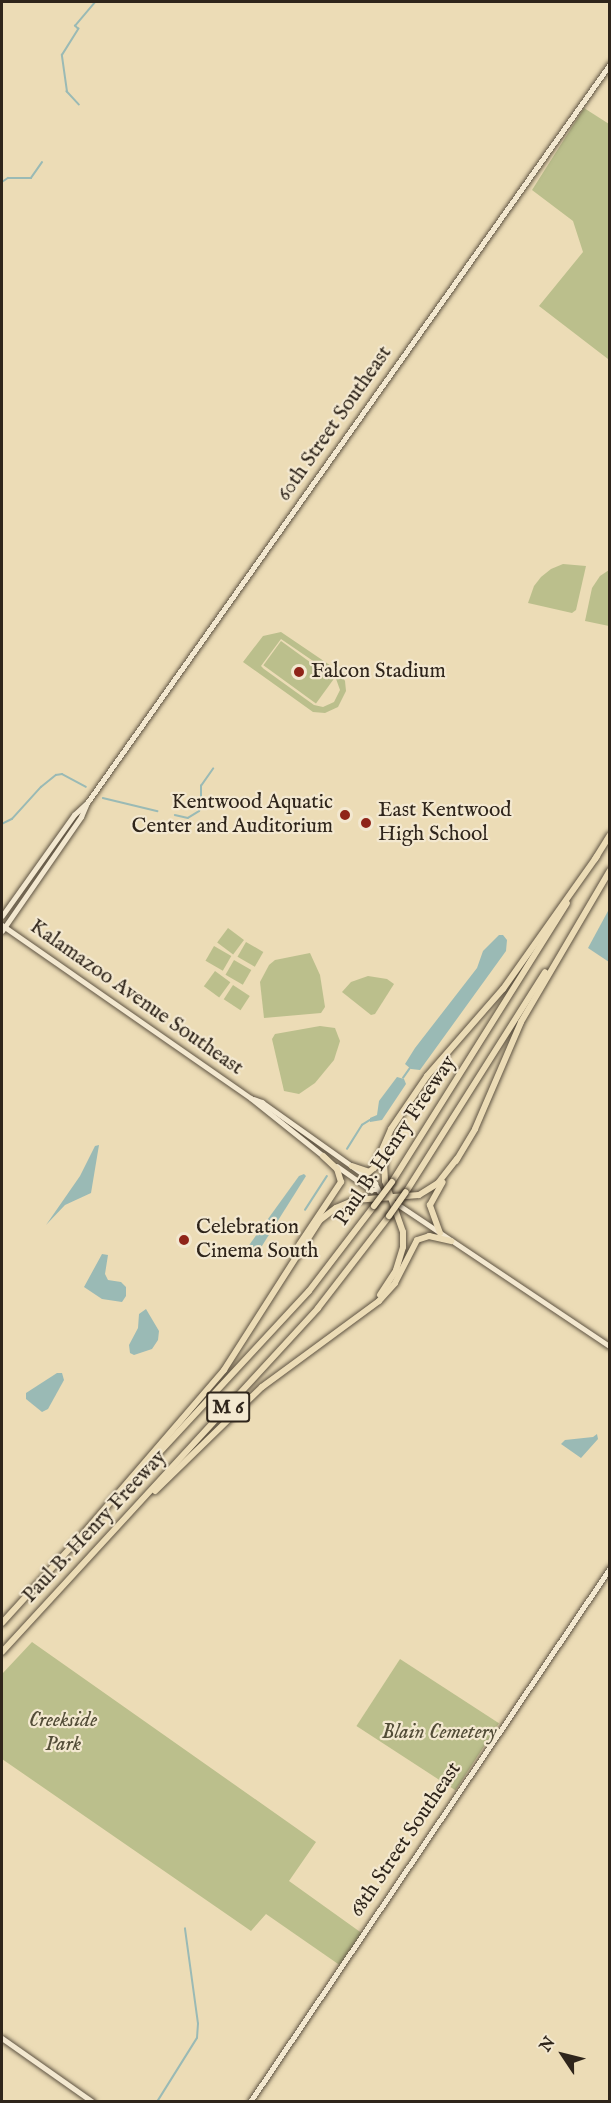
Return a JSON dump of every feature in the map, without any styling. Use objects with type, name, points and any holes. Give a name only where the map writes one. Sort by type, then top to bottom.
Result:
[{"type":"highway","name":"Paul B. Henry Freeway","points":[[2,1623],[309,1291],[392,1182],[609,835]]},
{"type":"highway","points":[[352,1166],[366,1172],[373,1170],[391,1130],[427,1076],[511,980],[597,856]]},
{"type":"highway","name":"Paul B. Henry Freeway","points":[[2,1652],[318,1308],[406,1192],[609,869]]},
{"type":"highway","points":[[440,1233],[431,1213],[431,1202],[475,1129],[513,1037],[609,869]]},
{"type":"highway","points":[[346,1325],[381,1295],[399,1263],[403,1232],[385,1181],[384,1160],[391,1135],[404,1109]]},
{"type":"highway","points":[[282,1281],[306,1233],[340,1185],[339,1173],[323,1156]]},
{"type":"highway","points":[[71,1548],[212,1386],[252,1330],[313,1229],[328,1213],[355,1200],[414,1197],[428,1191],[458,1159]]},
{"type":"highway","points":[[59,1591],[240,1406],[272,1379],[371,1308],[391,1289],[417,1240],[429,1236],[451,1241]]},
{"type":"main road","name":"60th Street Southeast","points":[[2,927],[81,817],[87,803],[609,64]]},
{"type":"main road","name":"60th Street Southeast","points":[[2,916],[74,815],[87,803]]},
{"type":"main road","points":[[38,878],[42,866],[39,862]]},
{"type":"main road","name":"Kalamazoo Avenue Southeast","points":[[2,927],[251,1098],[323,1156],[371,1190],[378,1190]]},
{"type":"main road","name":"Kalamazoo Avenue Southeast","points":[[251,1098],[262,1102],[352,1166],[375,1184],[378,1190],[451,1241],[609,1346]]},
{"type":"main road","name":"68th Street Southeast","points":[[250,2102],[609,1568]]},
{"type":"main road","points":[[2,2038],[93,2102]]},
{"type":"green space","points":[[584,108],[609,124],[608,359],[539,306],[583,252],[573,221],[532,190]]},
{"type":"green space","points":[[563,564],[586,566],[576,610],[572,613],[528,603],[534,586],[541,577],[551,569]]},
{"type":"green space","points":[[609,570],[609,626],[585,621],[592,588],[600,576]]},
{"type":"green space","points":[[281,632],[340,672],[345,681],[346,691],[338,707],[325,713],[313,712],[243,662],[263,636]],"holes":[[[281,639],[335,676],[340,690],[334,702],[323,707],[314,705],[261,666]]]},
{"type":"green space","name":"Falcon Stadium","points":[[281,641],[334,679],[316,703],[263,665]]},
{"type":"green space","points":[[228,928],[244,940],[233,954],[217,942]]},
{"type":"green space","points":[[246,942],[263,952],[255,967],[238,957]]},
{"type":"green space","points":[[214,946],[231,956],[223,971],[206,961]]},
{"type":"green space","points":[[310,953],[320,975],[325,1007],[321,1013],[264,1018],[260,982],[269,965],[275,960]]},
{"type":"green space","points":[[234,960],[251,970],[243,985],[226,975]]},
{"type":"green space","points":[[215,971],[230,982],[219,998],[204,986]]},
{"type":"green space","points":[[368,976],[387,979],[394,984],[375,1014],[371,1015],[342,992],[351,982]]},
{"type":"green space","points":[[233,985],[250,996],[241,1010],[224,999]]},
{"type":"green space","points":[[320,1026],[335,1028],[340,1041],[334,1060],[315,1083],[299,1094],[284,1091],[272,1039],[275,1034]]},
{"type":"green space","name":"Creekside Park","points":[[32,1642],[316,1842],[289,1881],[363,1934],[341,1966],[266,1914],[251,1931],[2,1759],[2,1674]]},
{"type":"green space","name":"Blain Cemetery","points":[[400,1659],[499,1723],[455,1790],[356,1726]]},
{"type":"water","points":[[608,911],[610,912],[609,962],[588,948]]},
{"type":"water","points":[[499,935],[503,935],[507,940],[506,951],[420,1070],[411,1069],[405,1064],[415,1048],[477,968],[483,951]]},
{"type":"water","points":[[397,1077],[404,1079],[406,1084],[382,1120],[370,1122],[370,1118],[377,1115],[379,1101]]},
{"type":"water","points":[[99,1145],[91,1193],[65,1205],[46,1225],[80,1176],[95,1146]]},
{"type":"water","points":[[304,1174],[306,1176],[255,1257],[251,1255],[247,1248],[299,1176]]},
{"type":"water","points":[[102,1254],[108,1255],[105,1274],[108,1280],[121,1282],[126,1287],[126,1296],[122,1302],[102,1299],[84,1287]]},
{"type":"water","points":[[146,1309],[159,1331],[158,1340],[152,1349],[134,1355],[130,1353],[129,1345],[138,1328],[139,1314]]},
{"type":"water","points":[[57,1373],[62,1373],[64,1380],[48,1409],[42,1412],[26,1399],[26,1393]]},
{"type":"water","points":[[597,1434],[598,1439],[581,1458],[561,1444],[565,1440],[593,1437]]},
{"type":"waterway","points":[[79,105],[67,92],[62,55],[78,29],[75,26],[95,2]]},
{"type":"waterway","points":[[2,182],[8,178],[31,178],[42,162]]},
{"type":"waterway","points":[[175,815],[188,818],[199,811],[201,786],[213,769]]},
{"type":"waterway","points":[[2,824],[12,819],[41,787],[56,775],[62,774],[86,787]]},
{"type":"waterway","points":[[103,798],[157,811]]},
{"type":"waterway","points":[[403,1078],[410,1068]]},
{"type":"waterway","points":[[347,1149],[362,1125],[370,1120]]},
{"type":"waterway","points":[[305,1210],[327,1176]]},
{"type":"waterway","points":[[157,2102],[197,2038],[198,2024],[185,1929]]},
{"type":"place","name":"Falcon Stadium","points":[[299,672]]},
{"type":"place","name":"Kentwood Aquatic Center and Auditorium","points":[[345,815]]},
{"type":"place","name":"East Kentwood High School","points":[[366,823]]},
{"type":"place","name":"Celebration Cinema South","points":[[184,1240]]}]
